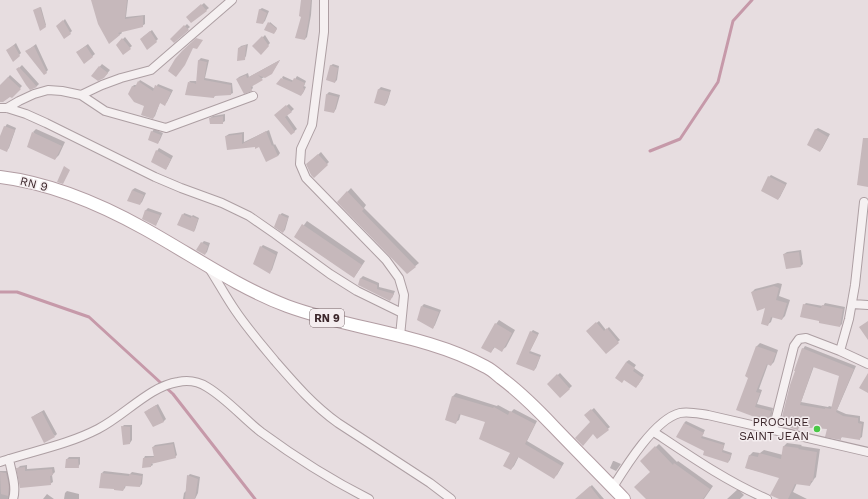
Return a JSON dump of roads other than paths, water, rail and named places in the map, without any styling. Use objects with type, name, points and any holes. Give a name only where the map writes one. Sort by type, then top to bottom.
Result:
[{"type":"main road","name":"RN 9","points":[[0,177],[18,179],[46,186],[111,211],[146,229],[208,266],[256,292],[288,306],[434,346],[466,357],[488,368],[511,385],[536,408],[624,499]]},
{"type":"street","points":[[81,95],[121,78],[151,70],[232,0]]},
{"type":"street","points":[[324,0],[324,32],[312,125],[301,148],[300,164],[306,178],[386,260],[399,278],[404,295],[400,336]]},
{"type":"street","points":[[4,108],[34,94],[48,90],[62,91],[81,95],[105,111],[166,128],[253,96]]},
{"type":"street","points":[[4,108],[26,114],[156,177],[222,203],[249,216],[344,283],[402,313]]},
{"type":"street","points":[[840,350],[852,304],[864,202]]},
{"type":"street","points":[[208,266],[231,304],[248,328],[297,387],[311,401],[338,423],[430,483],[451,499]]},
{"type":"street","points":[[852,304],[868,305]]},
{"type":"street","points":[[773,430],[794,346],[798,339],[806,338],[840,350],[868,364]]},
{"type":"street","points":[[0,462],[68,442],[89,434],[115,419],[159,388],[178,382],[193,382],[206,387],[220,396],[260,431],[302,461],[369,499]]},
{"type":"street","points":[[613,487],[634,456],[662,423],[681,412],[708,415],[868,452]]},
{"type":"street","points":[[654,432],[719,475],[746,490],[767,499]]},
{"type":"street","points":[[9,459],[14,482],[13,499]]},
{"type":"waterway","points":[[650,151],[680,139],[718,82],[733,21],[752,0]]},
{"type":"waterway","points":[[0,292],[17,292],[89,317],[173,394],[255,499]]},
{"type":"place","name":"PROCURE SAINT JEAN","points":[[817,429]]}]
